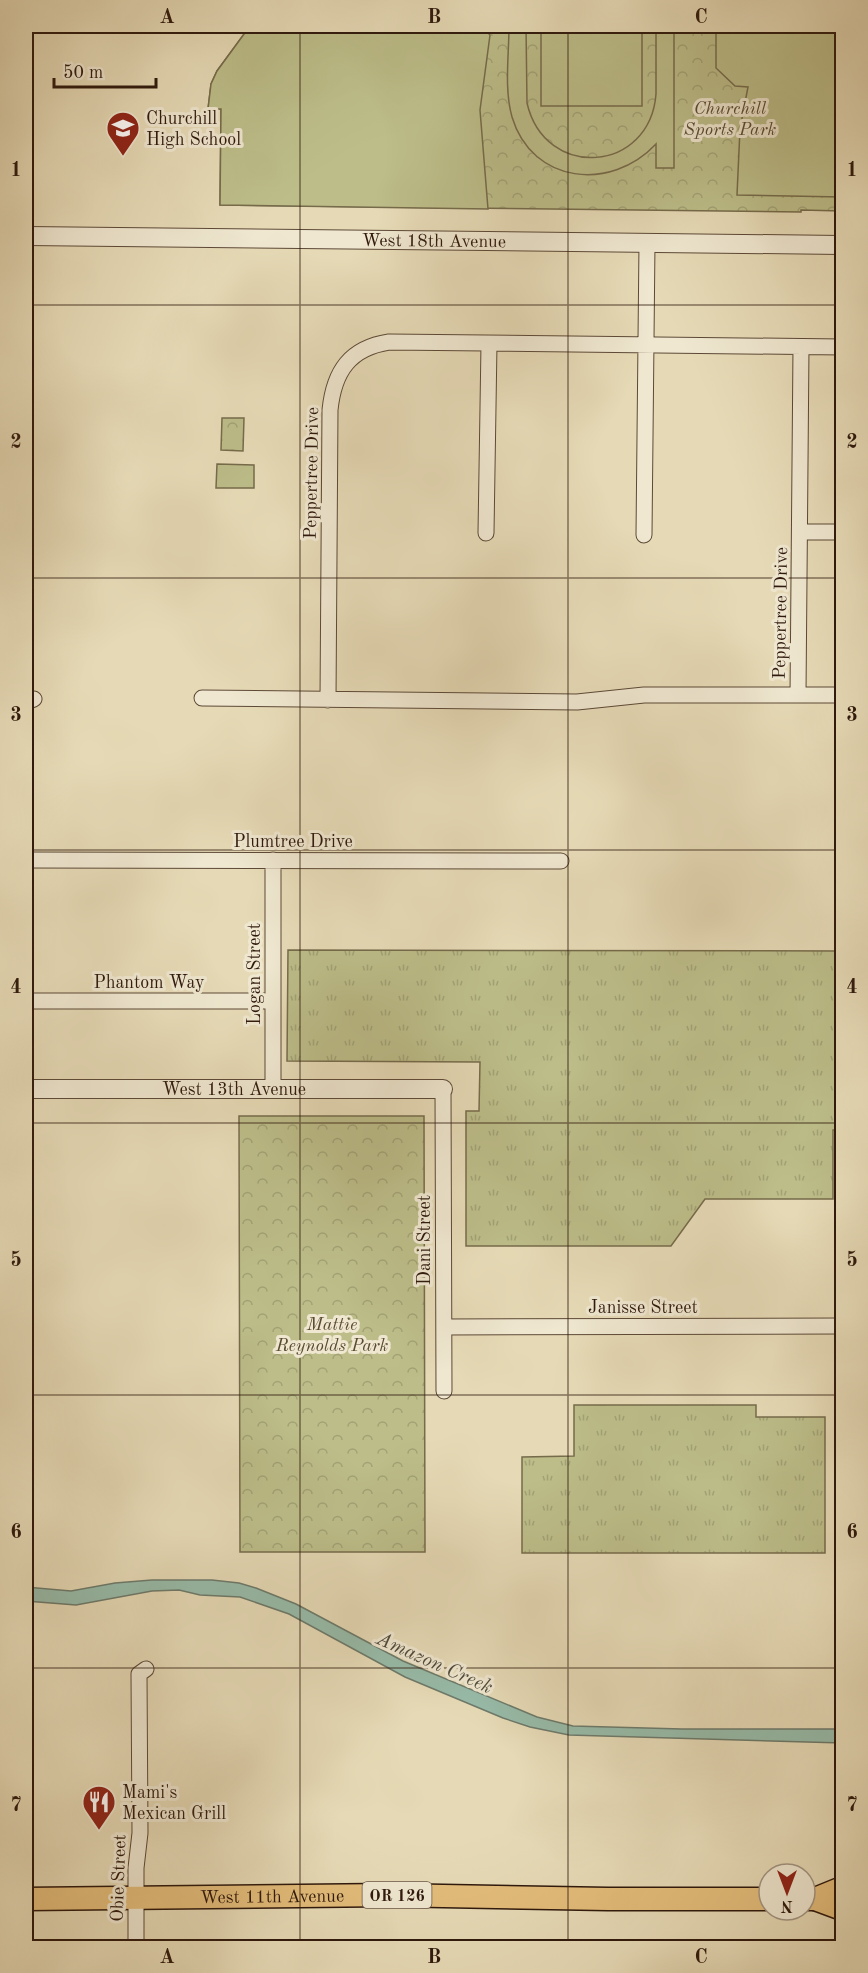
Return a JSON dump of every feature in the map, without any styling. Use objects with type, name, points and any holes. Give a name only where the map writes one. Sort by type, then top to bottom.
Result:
[{"type":"main road","points":[[817,1897],[843,1888]]},
{"type":"main road","name":"West 11th Avenue","points":[[26,1899],[390,1895],[757,1899]]},
{"type":"main road","points":[[817,1901],[843,1909]]},
{"type":"street","name":"West 18th Avenue","points":[[26,236],[843,245]]},
{"type":"street","points":[[644,536],[647,243]]},
{"type":"street","name":"Peppertree Drive","points":[[328,700],[330,410],[333,388],[338,377],[355,355],[375,345],[389,342],[843,347]]},
{"type":"street","points":[[486,533],[489,344]]},
{"type":"street","name":"Peppertree Drive","points":[[798,694],[801,346]]},
{"type":"street","name":"Peppertree Drive","points":[[800,532],[843,532]]},
{"type":"street","name":"Peppertree Drive","points":[[202,698],[577,702],[637,695],[843,695]]},
{"type":"street","name":"Plumtree Drive","points":[[26,860],[561,861]]},
{"type":"street","name":"Logan Street","points":[[273,860],[273,1089]]},
{"type":"street","name":"Phantom Way","points":[[26,1002],[273,1001]]},
{"type":"street","name":"West 13th Avenue","points":[[26,1089],[443,1089]]},
{"type":"street","name":"Dani Street","points":[[443,1089],[444,1391]]},
{"type":"street","name":"Janisse Street","points":[[444,1327],[843,1326]]},
{"type":"street","name":"Obie Street","points":[[136,1947],[136,1868],[140,1833],[139,1674],[146,1668]]},
{"type":"green space","name":"Churchill Sports Park","points":[[352,26],[842,26],[842,211],[220,205],[221,109],[208,109],[211,84],[217,71],[247,30],[351,32]]},
{"type":"green space","points":[[352,26],[482,26],[490,35],[480,110],[488,209],[220,205],[221,109],[208,109],[211,84],[217,71],[247,30],[351,32]]},
{"type":"green space","points":[[509,26],[526,26],[527,103],[537,128],[554,146],[574,155],[596,157],[617,152],[636,140],[649,120],[656,94],[656,26],[674,26],[674,168],[656,168],[656,144],[638,159],[617,169],[596,174],[575,174],[554,168],[537,156],[522,139],[512,117],[508,84]]},
{"type":"green space","points":[[541,26],[642,26],[642,106],[541,106]]},
{"type":"green space","points":[[716,26],[842,26],[842,197],[737,195],[740,129],[748,87],[735,86],[716,68]]},
{"type":"green space","points":[[222,418],[244,418],[243,451],[221,450]]},
{"type":"green space","points":[[217,464],[254,465],[254,488],[216,488]]},
{"type":"green space","points":[[288,950],[842,951],[842,1130],[833,1130],[833,1199],[705,1199],[671,1246],[466,1246],[466,1111],[479,1111],[480,1062],[287,1061]]},
{"type":"green space","name":"Mattie Reynolds Park","points":[[239,1116],[424,1116],[425,1552],[240,1552]]},
{"type":"green space","points":[[574,1405],[756,1405],[756,1417],[825,1417],[825,1553],[522,1553],[522,1457],[574,1456]]},
{"type":"shaded area","points":[[152,1580],[212,1580],[239,1583],[256,1588],[296,1604],[403,1661],[537,1717],[573,1726],[842,1729],[842,1743],[569,1735],[530,1727],[405,1677],[289,1614],[240,1597],[200,1595],[179,1590],[152,1591],[76,1605],[26,1601],[26,1587],[71,1591],[115,1583]]},
{"type":"place","name":"Churchill High School","points":[[123,157]]},
{"type":"place","name":"Mami's Mexican Grill","points":[[99,1831]]},
{"type":"water label","name":"Amazon Creek","points":[[435,1662]]}]
